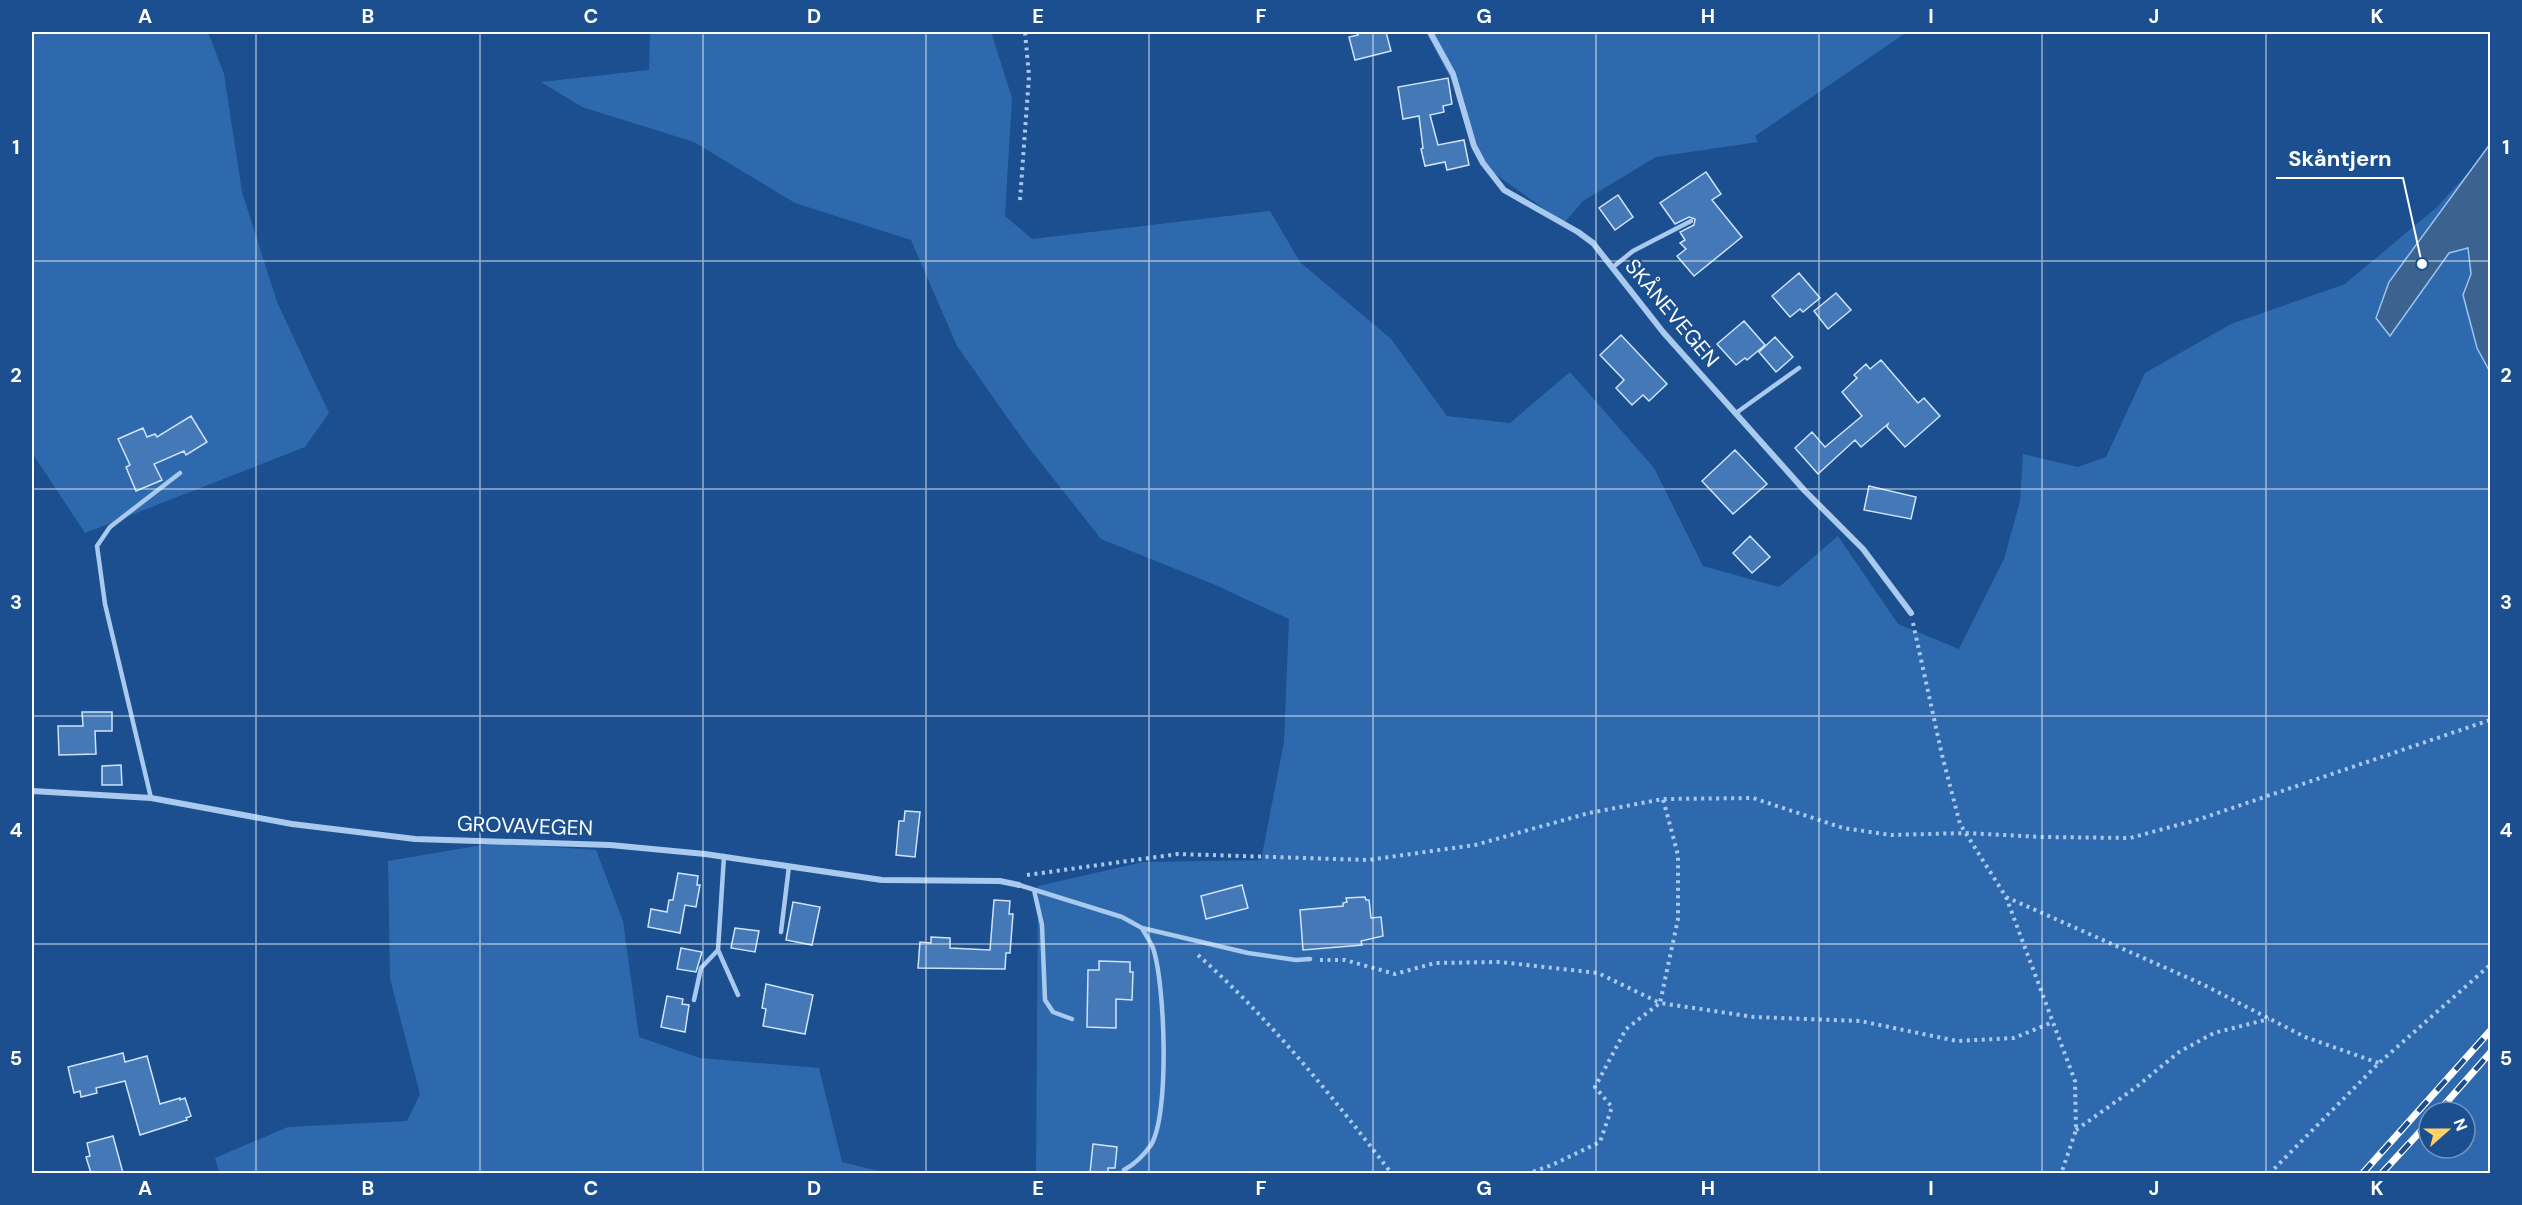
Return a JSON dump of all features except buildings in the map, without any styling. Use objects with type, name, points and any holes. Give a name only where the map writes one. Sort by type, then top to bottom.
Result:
[{"type":"street","name":"SKÅNEVEGEN","points":[[1430,32],[1453,74],[1474,146],[1483,163],[1504,190],[1593,243],[1663,332],[1805,491],[1863,549],[1911,614]]},
{"type":"street","name":"GROVAVEGEN","points":[[32,791],[151,798],[292,824],[415,839],[610,845],[724,856],[882,880],[1000,881],[1019,885]]},
{"type":"lane","points":[[1613,267],[1633,251],[1691,221]]},
{"type":"lane","points":[[1736,413],[1799,368]]},
{"type":"lane","points":[[151,798],[105,604],[97,546],[110,526],[180,474]]},
{"type":"lane","points":[[724,856],[718,950],[738,995]]},
{"type":"lane","points":[[781,932],[789,866]]},
{"type":"lane","points":[[1019,885],[1122,917],[1142,928],[1248,953],[1296,960],[1310,959]]},
{"type":"lane","points":[[1034,890],[1042,925],[1045,1000],[1053,1012],[1072,1019]]},
{"type":"lane","points":[[1124,1170],[1136,1163],[1151,1144],[1162,1112],[1163,1054],[1159,976],[1153,948],[1142,928]]},
{"type":"lane","points":[[694,1000],[701,968],[718,950]]},
{"type":"path","points":[[1020,200],[1029,76],[1025,32]]},
{"type":"path","points":[[1911,614],[1942,755],[1960,824],[2006,897],[2075,1081],[2076,1130],[2061,1173]]},
{"type":"path","points":[[1000,881],[1042,872],[1178,854],[1368,860],[1474,845],[1589,813],[1663,799],[1753,798],[1843,828],[1891,836],[1966,833],[2130,838],[2200,819],[2490,720]]},
{"type":"path","points":[[1526,1173],[1552,1165],[1600,1142],[1612,1107],[1595,1088],[1626,1029],[1660,1003],[1678,920],[1678,855],[1663,799]]},
{"type":"path","points":[[2006,897],[2192,980],[2305,1037],[2379,1063]]},
{"type":"path","points":[[1177,936],[1265,1018],[1339,1104],[1392,1173]]},
{"type":"path","points":[[1310,959],[1345,960],[1395,974],[1435,963],[1500,962],[1598,974],[1660,1003],[1754,1017],[1860,1022],[1957,1041],[2014,1038],[2053,1022]]},
{"type":"path","points":[[2269,1173],[2379,1063],[2490,965]]},
{"type":"path","points":[[2076,1130],[2135,1088],[2179,1052],[2214,1033],[2269,1019]]},
{"type":"shaded area","points":[[32,32],[208,32],[224,74],[242,192],[277,302],[329,413],[305,447],[85,533],[32,453]]},
{"type":"shaded area","points":[[650,32],[991,32],[1012,98],[1005,216],[1032,239],[1270,211],[1300,262],[1391,339],[1447,416],[1510,423],[1570,372],[1654,468],[1703,566],[1779,587],[1838,536],[1898,624],[1959,649],[2004,559],[2020,501],[2023,454],[2078,467],[2106,457],[2145,373],[2231,324],[2345,284],[2437,207],[2474,166],[2389,282],[2390,335],[2449,253],[2468,248],[2471,274],[2463,295],[2477,348],[2490,372],[2490,1173],[1036,1173],[1038,886],[1143,862],[1261,860],[1284,742],[1289,619],[1213,584],[1101,539],[1026,444],[957,346],[911,240],[795,203],[694,142],[582,107],[541,82],[649,70]]},
{"type":"shaded area","points":[[1426,32],[1907,32],[1755,136],[1758,142],[1656,157],[1583,201],[1564,223],[1484,166],[1461,98]]},
{"type":"shaded area","points":[[2490,144],[2490,372],[2477,348],[2463,295],[2471,274],[2468,248],[2449,253],[2390,336],[2376,318],[2389,282]]},
{"type":"shaded area","points":[[494,843],[596,850],[623,921],[639,1037],[700,1058],[819,1068],[842,1162],[887,1173],[220,1174],[215,1158],[288,1127],[407,1121],[420,1094],[390,979],[388,861]]},
{"type":"railway","points":[[2362,1174],[2490,1031]]},
{"type":"railway","points":[[2449,1100],[2490,1053]]},
{"type":"railway","points":[[2381,1174],[2417,1135]]},
{"type":"place","name":"Skåntjern","points":[[2422,264]]}]
